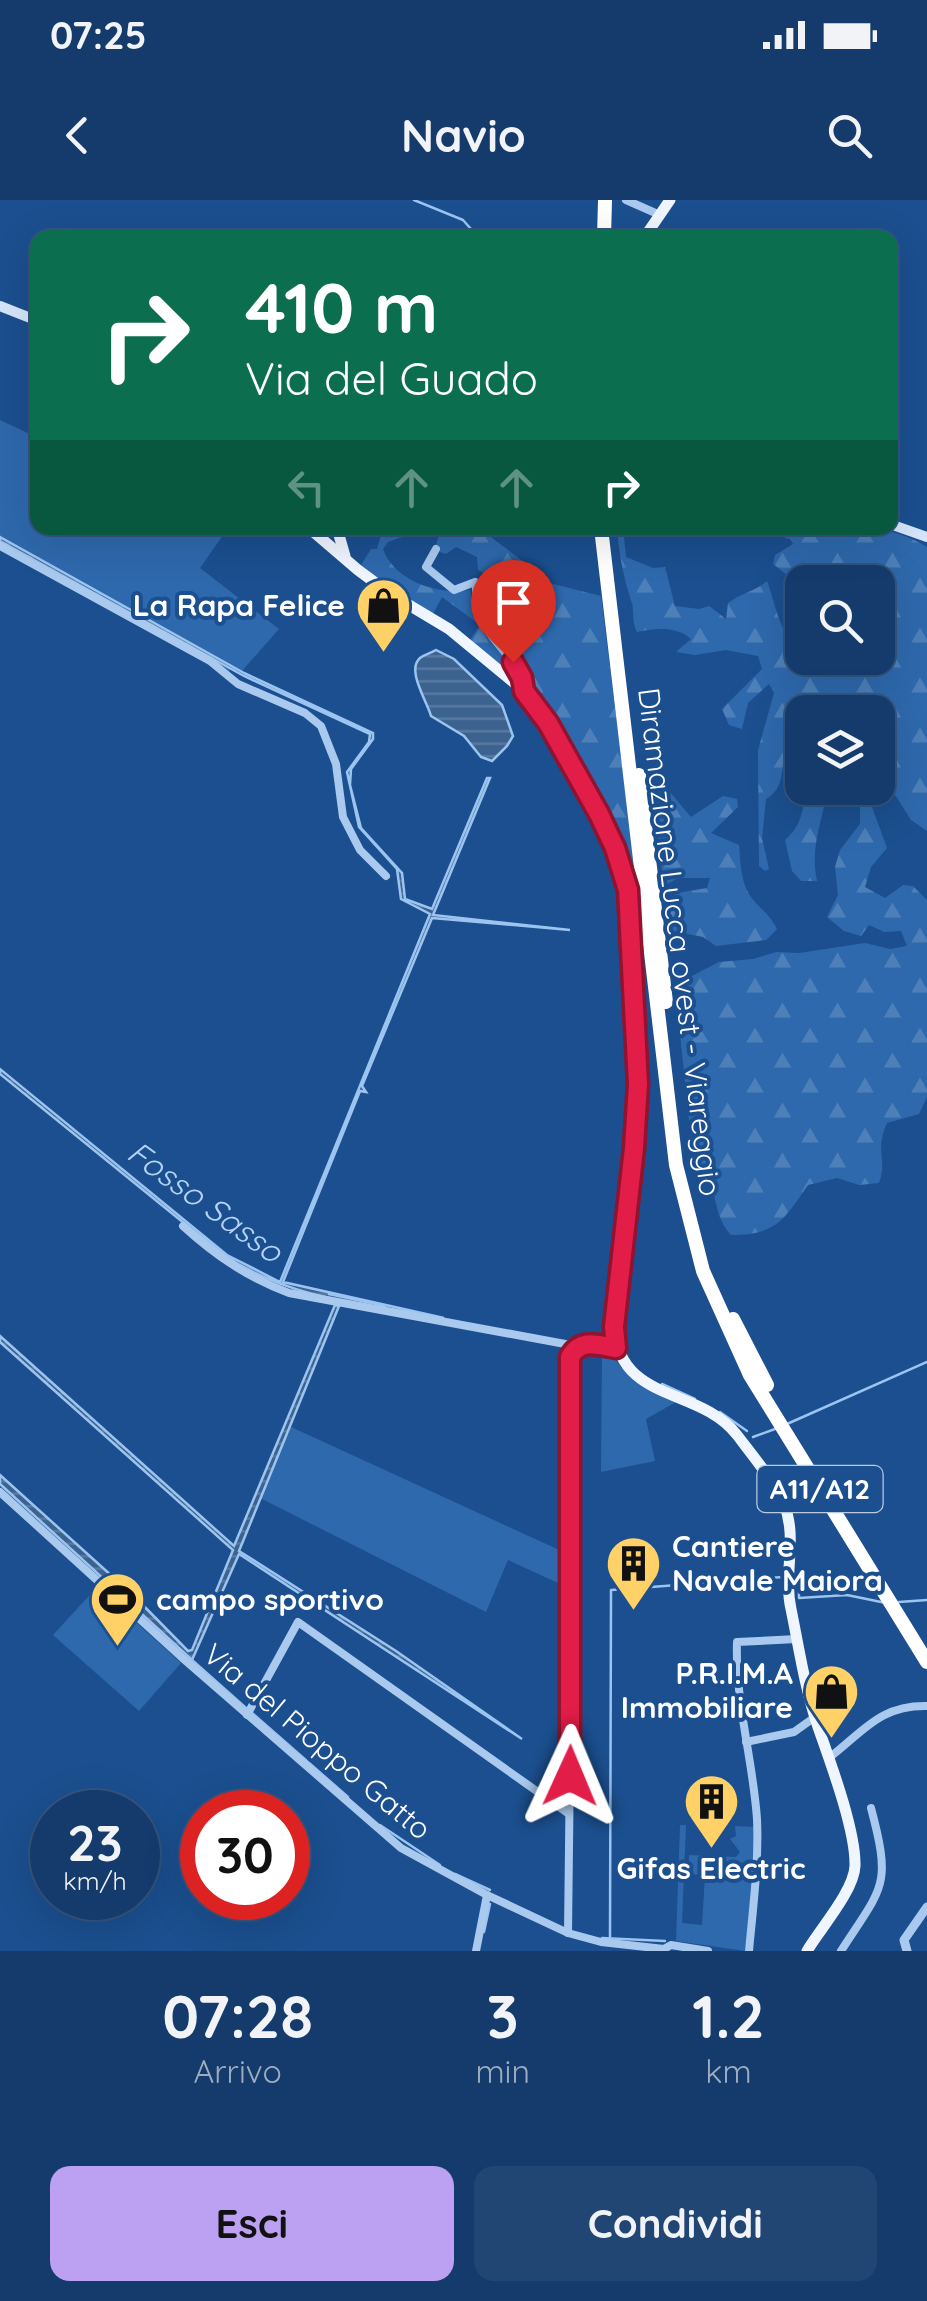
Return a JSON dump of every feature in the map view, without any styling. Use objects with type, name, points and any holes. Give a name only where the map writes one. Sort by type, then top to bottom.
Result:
[{"type":"highway","points":[[596,200],[596,230]]},
{"type":"highway","points":[[604,230],[605,200]]},
{"type":"highway","name":"Diramazione Lucca ovest - Viareggio","points":[[602,535],[633,760],[680,1163],[706,1254],[750,1375],[927,1662]]},
{"type":"highway","name":"Diramazione Lucca ovest - Viareggio","points":[[611,535],[620,658]]},
{"type":"highway","name":"Diramazione Lucca ovest - Viareggio","points":[[723,1309],[927,1645]]},
{"type":"main road","points":[[650,230],[670,200]]},
{"type":"main road","points":[[643,230],[657,220]]},
{"type":"main road","points":[[0,306],[30,318]]},
{"type":"main road","points":[[898,527],[927,538]]},
{"type":"main road","points":[[317,535],[390,594],[449,629],[524,691],[548,723],[615,848],[628,890],[638,1084],[614,1327],[616,1348],[630,1373],[724,1420],[783,1502],[791,1528],[789,1602],[855,1864],[848,1889],[807,1951]]},
{"type":"main road","points":[[336,535],[346,560]]},
{"type":"street","points":[[626,200],[657,220]]},
{"type":"street","points":[[0,546],[210,661],[238,684],[305,712],[322,726],[336,764],[343,817],[360,850],[386,876]]},
{"type":"street","points":[[436,549],[426,567],[454,590],[475,582],[476,610],[513,662],[524,691]]},
{"type":"street","points":[[183,1226],[218,1257],[254,1279],[289,1293],[576,1346],[585,1343],[616,1348]]},
{"type":"street","points":[[568,1933],[570,1357],[576,1346]]},
{"type":"street","name":"Via del Pioppo Gatto","points":[[0,1492],[401,1848],[568,1933],[598,1941],[708,1951]]},
{"type":"street","points":[[249,1711],[298,1622],[569,1814]]},
{"type":"street","points":[[749,1951],[757,1869],[757,1818],[736,1671],[737,1642],[798,1639]]},
{"type":"street","points":[[830,1757],[876,1716],[927,1706]]},
{"type":"street","points":[[746,1742],[794,1732],[815,1717]]},
{"type":"street","points":[[841,1951],[879,1891],[884,1876],[882,1847],[871,1808]]},
{"type":"street","points":[[476,1951],[487,1895]]},
{"type":"street","points":[[907,1951],[904,1940],[927,1907]]},
{"type":"green space","points":[[0,420],[30,434],[30,535],[223,535],[200,568],[279,629],[242,671],[230,666],[229,676],[0,548]]},
{"type":"green space","points":[[898,534],[927,547],[927,831],[911,820],[895,795],[895,695],[785,695],[782,772],[779,784],[766,799],[762,838],[769,869],[765,871],[759,866],[758,750],[774,693],[769,684],[748,703],[742,729],[729,725],[722,709],[762,669],[758,656],[726,650],[695,655],[676,652],[691,639],[673,630],[637,632],[618,535],[624,535],[626,557],[653,568],[665,567],[675,606],[709,606],[726,619],[728,603],[767,581],[785,630],[785,675],[895,675],[895,565],[785,565],[785,573],[773,564],[775,555],[793,544],[785,535]]},
{"type":"green space","points":[[381,535],[403,535],[383,549],[397,570],[432,588],[470,590],[472,599],[491,609],[494,602],[513,593],[511,585],[478,570],[477,557],[456,547],[446,554],[436,545],[439,535],[488,535],[553,584],[601,596],[635,866],[621,869],[548,723],[468,643],[480,625],[442,597],[431,618],[358,570],[371,549],[377,549]]},
{"type":"green space","points":[[663,784],[691,817],[723,796],[737,799],[738,807],[711,833],[739,845],[746,889],[777,929],[766,940],[716,946],[703,937],[673,931],[667,905],[677,893],[707,888],[710,878],[678,878],[664,886],[651,785]]},
{"type":"green space","points":[[804,805],[824,805],[816,845],[817,881],[801,881],[792,871],[785,840]]},
{"type":"green space","points":[[860,805],[871,805],[887,848],[871,867],[865,887],[885,898],[903,885],[913,886],[927,900],[927,1097],[919,1114],[887,1123],[879,1183],[859,1185],[837,1178],[808,1185],[777,1223],[759,1232],[731,1235],[719,1216],[708,1176],[693,1158],[680,1034],[688,978],[719,962],[776,952],[799,953],[865,943],[890,949],[907,946],[901,931],[884,932],[869,925],[861,936],[844,931],[827,917],[838,895],[835,867],[840,850],[860,824]]},
{"type":"green space","points":[[602,1349],[610,1349],[622,1368],[638,1381],[678,1401],[646,1419],[655,1461],[601,1472]]},
{"type":"green space","points":[[289,1426],[570,1555],[571,1589],[508,1560],[486,1612],[260,1498]]},
{"type":"green space","name":"campo sportivo","points":[[97,1587],[181,1663],[139,1711],[53,1635]]},
{"type":"green space","points":[[680,1825],[686,1825],[682,1923],[702,1925],[705,1875],[688,1874],[689,1855],[736,1857],[740,1852],[730,1839],[736,1836],[735,1826],[754,1827],[745,1951],[676,1941]]},
{"type":"shaded area","points":[[0,537],[244,673],[373,733],[373,739],[351,769],[350,785],[361,828],[402,873],[405,899],[432,909],[490,778],[433,915],[570,930],[432,918],[362,1086],[366,1092],[360,1091],[283,1282],[444,1318],[301,1291],[248,1269],[222,1254],[0,1074],[0,1069],[227,1255],[280,1282],[430,914],[401,899],[397,869],[359,827],[347,772],[369,742],[370,734],[244,676],[0,541]]},
{"type":"shaded area","points":[[436,650],[454,659],[502,705],[513,736],[492,761],[481,757],[464,736],[431,716],[415,670],[420,658]]},
{"type":"shaded area","points":[[335,1305],[339,1306],[239,1551],[396,1651],[522,1739],[239,1554],[192,1660],[0,1484],[0,1475],[134,1596],[188,1651],[192,1650],[233,1550],[0,1342],[0,1336],[234,1546]]},
{"type":"waterway","points":[[414,200],[463,220],[472,230]]},
{"type":"waterway","name":"Fosso Sasso","points":[[329,1294],[385,1306]]},
{"type":"waterway","name":"Fosso Sasso","points":[[588,1348],[615,1352]]},
{"type":"waterway","name":"Fosso Sasso","points":[[787,1424],[927,1362]]},
{"type":"waterway","name":"Fosso Sasso","points":[[662,1384],[695,1399]]},
{"type":"waterway","name":"Fosso Sasso","points":[[720,1412],[747,1431]]},
{"type":"waterway","name":"Fosso Sasso","points":[[753,1437],[775,1429]]},
{"type":"waterway","points":[[795,1576],[799,1576],[799,1598],[847,1595],[886,1603]]},
{"type":"waterway","points":[[610,1938],[611,1590],[783,1577]]},
{"type":"waterway","points":[[899,1602],[927,1600]]},
{"type":"waterway","points":[[192,1660],[246,1708]]},
{"type":"waterway","points":[[252,1713],[348,1797]]},
{"type":"waterway","points":[[380,1825],[440,1865]]},
{"type":"waterway","points":[[455,1874],[490,1890]]},
{"type":"waterway","points":[[484,1932],[490,1904]]},
{"type":"waterway","points":[[602,1938],[665,1941]]},
{"type":"place","name":"La Rapa Felice","points":[[384,655]]},
{"type":"place","name":"Cantiere Navale Maiora","points":[[633,1613]]},
{"type":"place","name":"campo sportivo","points":[[117,1649]]},
{"type":"place","name":"P.R.I.M.A Immobiliare","points":[[832,1740]]},
{"type":"place","name":"Gifas Electric","points":[[711,1850]]},
{"type":"route","points":[[513,662],[524,691],[548,723],[615,848],[628,890],[636,1019],[638,1084],[616,1298],[616,1348],[585,1343],[576,1346],[570,1357],[570,1776]]}]
